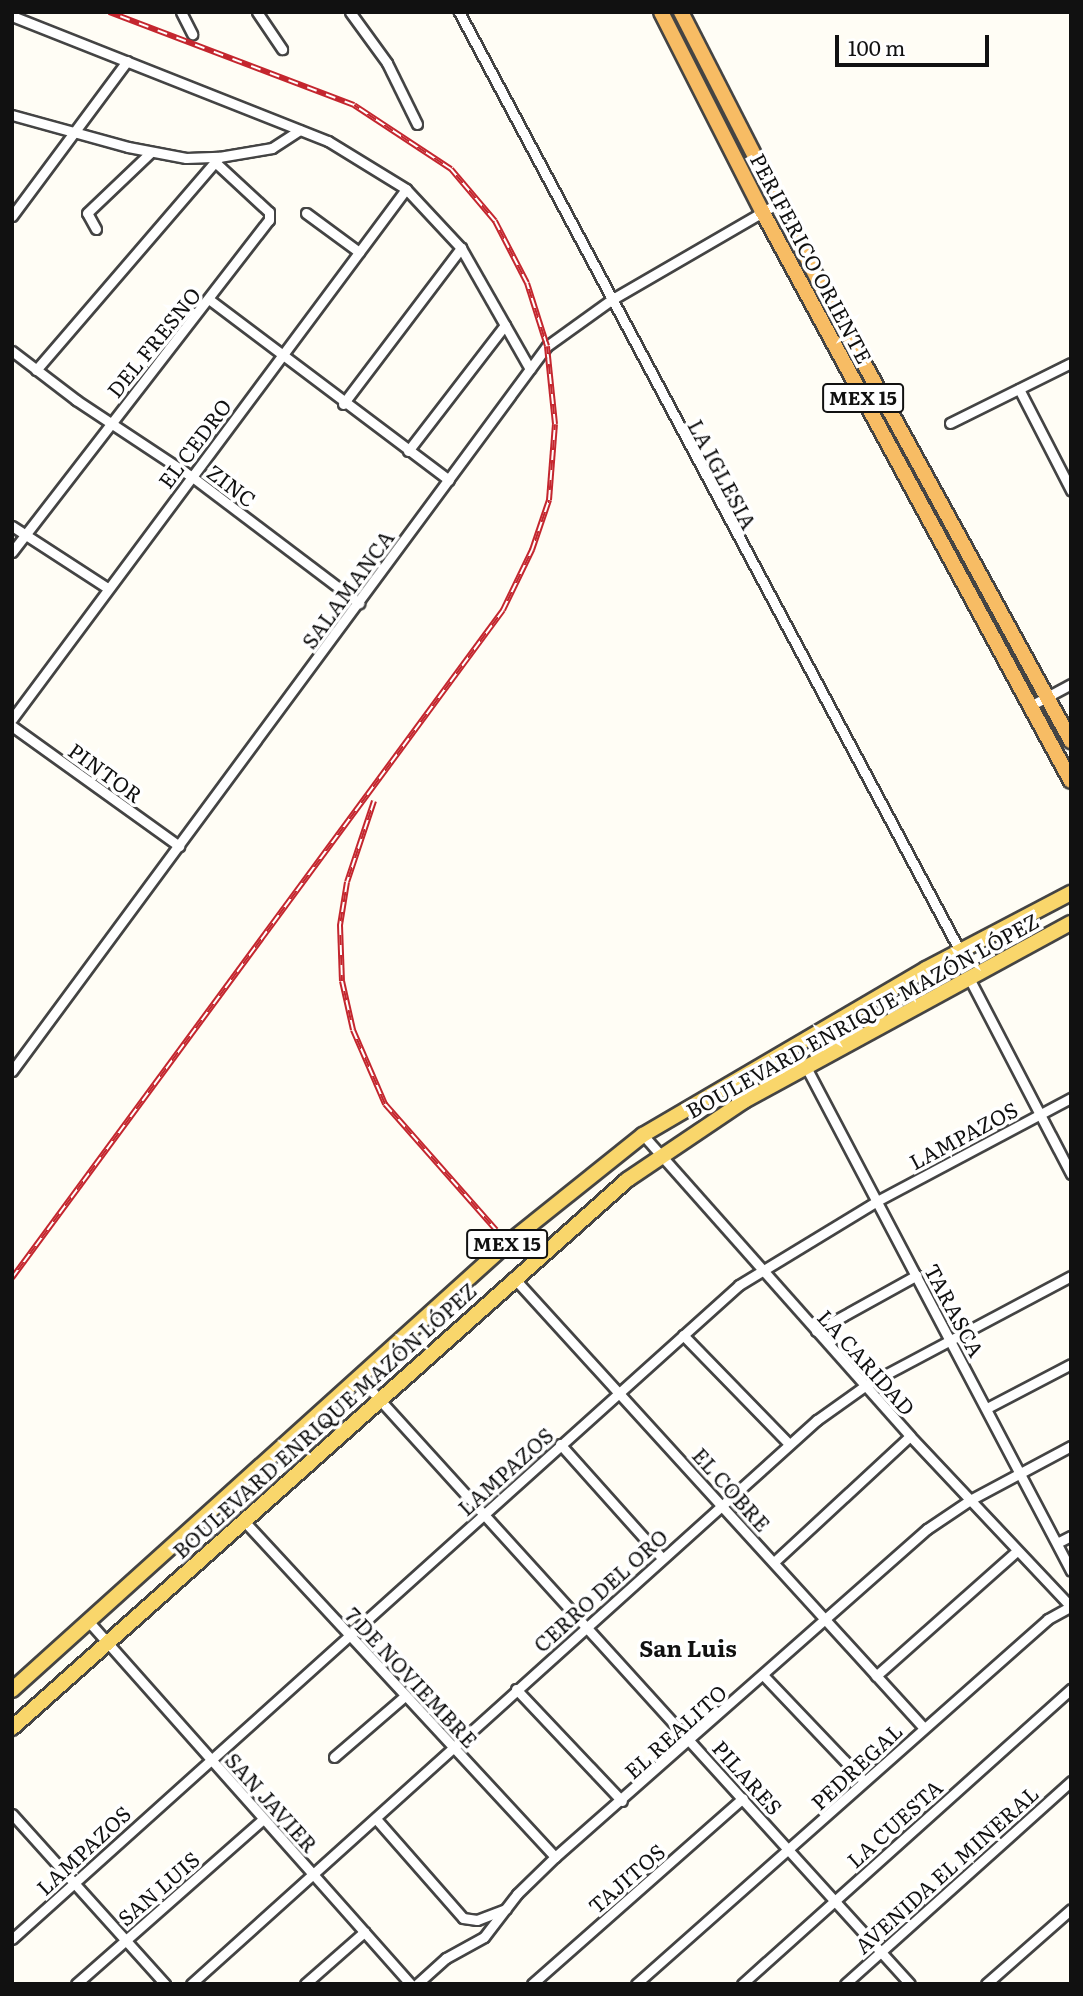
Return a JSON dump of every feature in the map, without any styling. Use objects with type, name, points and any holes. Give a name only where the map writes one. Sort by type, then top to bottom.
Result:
[{"type":"highway","name":"PERIFERICO ORIENTE","points":[[661,12],[762,211],[1071,781]]},
{"type":"highway","name":"PERIFERICO ORIENTE","points":[[681,12],[778,203],[1071,741]]},
{"type":"main road","name":"BOULEVARD ENRIQUE MAZÓN LÓPEZ","points":[[12,1690],[90,1623],[508,1243],[643,1135],[718,1087],[960,951],[1071,893]]},
{"type":"main road","name":"BOULEVARD ENRIQUE MAZÓN LÓPEZ","points":[[12,1728],[592,1208],[662,1155],[806,1067],[1071,923]]},
{"type":"street","points":[[181,12],[192,34]]},
{"type":"street","points":[[257,12],[282,49]]},
{"type":"street","points":[[350,12],[387,63],[416,124]]},
{"type":"street","name":"LA IGLESIA","points":[[459,12],[960,951]]},
{"type":"street","points":[[12,16],[338,146],[406,189],[461,248],[530,369]]},
{"type":"street","points":[[12,216],[77,132],[127,61]]},
{"type":"street","points":[[12,115],[152,152],[217,159],[272,148],[300,130]]},
{"type":"street","points":[[96,229],[87,213],[152,152]]},
{"type":"street","points":[[36,369],[217,159]]},
{"type":"street","name":"DEL FRESNO","points":[[12,552],[110,423],[210,300],[271,215],[217,159]]},
{"type":"street","name":"EL CEDRO","points":[[12,719],[106,587],[406,189]]},
{"type":"street","name":"SALAMANCA","points":[[12,1071],[530,369],[564,331],[611,300],[778,203]]},
{"type":"street","points":[[306,213],[359,252]]},
{"type":"street","points":[[343,404],[461,248]]},
{"type":"street","points":[[210,300],[343,404],[449,480]]},
{"type":"street","points":[[408,451],[505,325]]},
{"type":"street","name":"ZINC","points":[[12,351],[110,423],[191,476],[359,603]]},
{"type":"street","points":[[950,423],[1071,363]]},
{"type":"street","points":[[1019,389],[1071,490]]},
{"type":"street","points":[[12,526],[106,587]]},
{"type":"street","points":[[1030,706],[1071,684]]},
{"type":"street","name":"PINTOR","points":[[12,726],[179,846]]},
{"type":"street","points":[[969,978],[1071,1174]]},
{"type":"street","name":"TARASCA","points":[[806,1067],[1071,1570]]},
{"type":"street","name":"LAMPAZOS","points":[[12,1939],[209,1758],[486,1513],[620,1390],[761,1269],[877,1201],[1071,1098]]},
{"type":"street","name":"LA CARIDAD","points":[[643,1135],[910,1436],[1071,1606]]},
{"type":"street","points":[[816,1331],[917,1275]]},
{"type":"street","name":"CERRO DEL ORO","points":[[191,1984],[315,1876],[516,1689],[789,1444],[866,1385],[1071,1276]]},
{"type":"street","name":"EL COBRE","points":[[513,1277],[620,1390],[923,1727]]},
{"type":"street","points":[[683,1335],[789,1444]]},
{"type":"street","points":[[987,1408],[1071,1364]]},
{"type":"street","name":"PILARES","points":[[360,1378],[588,1624],[910,1984]]},
{"type":"street","points":[[774,1562],[910,1436]]},
{"type":"street","points":[[560,1444],[662,1558]]},
{"type":"street","name":"EL REALITO","points":[[417,1984],[446,1958],[484,1937],[506,1909],[555,1857],[622,1801],[824,1618],[927,1529],[970,1500],[1071,1446]]},
{"type":"street","name":"7 DE NOVIEMBRE","points":[[244,1521],[555,1857]]},
{"type":"street","points":[[1057,1543],[1071,1536]]},
{"type":"street","points":[[876,1676],[1017,1551]]},
{"type":"street","name":"PEDREGAL","points":[[636,1984],[791,1850],[923,1727],[1048,1619],[1071,1606]]},
{"type":"street","name":"SAN JAVIER","points":[[90,1623],[410,1984]]},
{"type":"street","points":[[763,1675],[864,1781]]},
{"type":"street","points":[[516,1689],[622,1801]]},
{"type":"street","name":"LA CUESTA","points":[[742,1984],[1071,1689]]},
{"type":"street","points":[[334,1757],[405,1696]]},
{"type":"street","name":"AVENIDA EL MINERAL","points":[[845,1984],[1071,1781]]},
{"type":"street","name":"TAJITOS","points":[[531,1984],[743,1798]]},
{"type":"street","points":[[12,1814],[165,1984]]},
{"type":"street","name":"SAN LUIS","points":[[76,1984],[263,1819]]},
{"type":"street","points":[[377,1820],[463,1918],[477,1920],[506,1909]]},
{"type":"street","points":[[986,1984],[1071,1909]]},
{"type":"street","points":[[305,1984],[364,1932]]},
{"type":"railway","points":[[12,1278],[503,610],[532,550],[549,500],[555,424],[547,346],[527,283],[495,221],[451,169],[354,105],[109,12]]},
{"type":"railway","points":[[374,801],[347,882],[340,925],[342,981],[353,1030],[385,1104],[496,1230]]},
{"type":"district","name":"San Luis","points":[[688,1647]]}]
